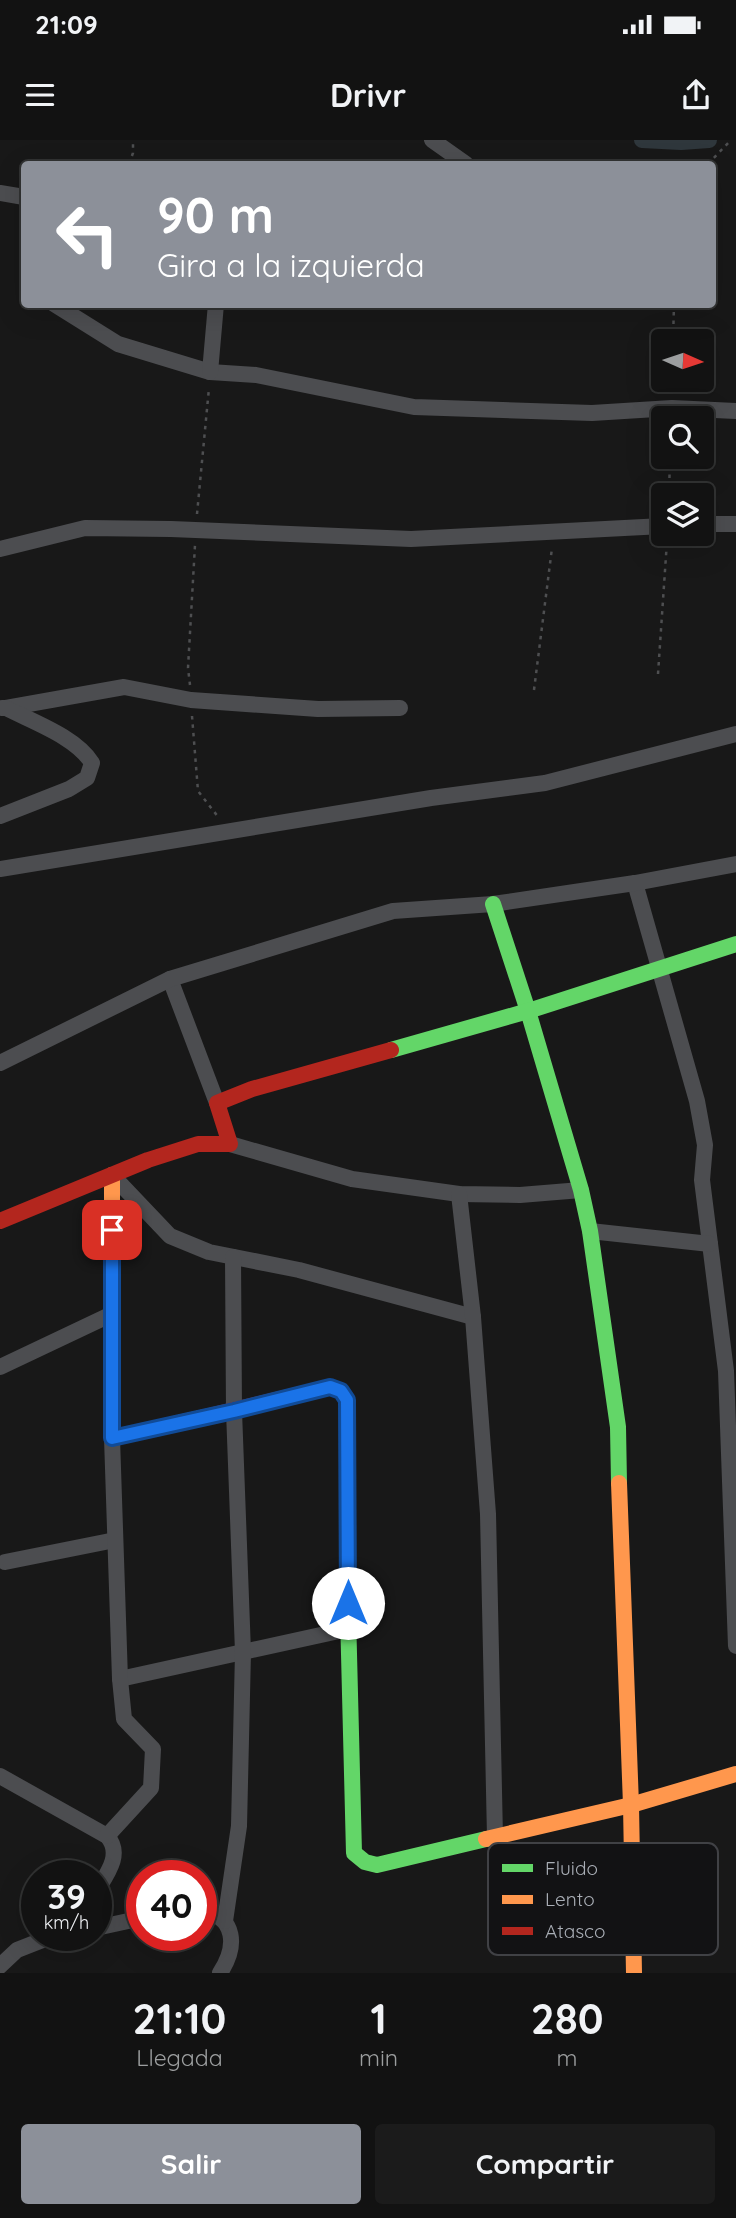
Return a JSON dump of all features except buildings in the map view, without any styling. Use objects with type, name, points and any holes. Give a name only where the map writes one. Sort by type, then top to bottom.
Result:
[{"type":"street","points":[[432,140],[462,161]]},
{"type":"street","points":[[0,193],[21,196]]},
{"type":"street","points":[[60,308],[118,344],[210,372],[256,375],[414,407],[592,413],[672,408],[736,411]]},
{"type":"street","points":[[210,372],[216,308]]},
{"type":"street","points":[[714,524],[736,524]]},
{"type":"street","points":[[0,549],[85,528],[411,539],[651,527]]},
{"type":"street","points":[[3,708],[124,687],[191,700],[318,709],[400,708]]},
{"type":"street","points":[[0,816],[69,789],[87,778],[92,764],[85,753],[68,740],[3,708]]},
{"type":"street","points":[[0,869],[431,797],[545,783],[736,734]]},
{"type":"street","points":[[0,1063],[170,979],[393,911],[494,904],[635,883],[736,864]]},
{"type":"street","points":[[635,883],[697,1101],[705,1146],[702,1180],[731,1371],[736,1646]]},
{"type":"street","points":[[494,904],[582,1190],[590,1231],[618,1427],[632,1843]]},
{"type":"street","points":[[217,1103],[252,1089],[528,1011],[736,944]]},
{"type":"street","points":[[170,979],[230,1144]]},
{"type":"street","points":[[0,1221],[148,1160],[198,1144],[216,1143],[230,1144],[352,1178],[459,1194],[520,1195],[582,1190]]},
{"type":"street","points":[[112,1175],[170,1236],[209,1252],[299,1270],[473,1317]]},
{"type":"street","points":[[107,1836],[151,1788],[153,1749],[124,1719],[120,1679],[112,1438],[112,1175]]},
{"type":"street","points":[[459,1194],[473,1317],[489,1555],[495,1837]]},
{"type":"street","points":[[590,1231],[710,1244]]},
{"type":"street","points":[[225,1921],[239,1826],[243,1652],[234,1411],[233,1257]]},
{"type":"street","points":[[0,1367],[112,1314]]},
{"type":"street","points":[[112,1438],[330,1387],[341,1391],[347,1400],[348,1629],[354,1853],[365,1862],[377,1865],[631,1805],[736,1774]]},
{"type":"street","points":[[5,1562],[115,1540]]},
{"type":"street","points":[[120,1679],[348,1629]]},
{"type":"street","points":[[0,1776],[107,1836],[114,1851],[112,1862]]},
{"type":"street","points":[[217,1914],[225,1921],[230,1933],[231,1948],[228,1961],[220,1973]]},
{"type":"street","points":[[0,1966],[21,1948]]},
{"type":"street","points":[[634,1955],[634,1973]]},
{"type":"path","points":[[130,161],[133,140]]},
{"type":"path","points":[[711,161],[731,140]]},
{"type":"path","points":[[673,329],[674,308]]},
{"type":"path","points":[[210,372],[196,531],[188,668],[198,791],[229,832]]},
{"type":"path","points":[[534,690],[554,533]]},
{"type":"path","points":[[658,674],[666,546]]},
{"type":"waterway","points":[[642,140],[709,140]]},
{"type":"traffic: fast","points":[[493,904],[528,1011],[581,1190],[590,1231],[618,1427],[619,1483]]},
{"type":"traffic: fast","points":[[391,1050],[528,1011],[736,944]]},
{"type":"traffic: fast","points":[[348,1614],[354,1853],[365,1862],[377,1865],[486,1839]]},
{"type":"traffic: slow","points":[[112,1175],[112,1438],[205,1417]]},
{"type":"traffic: slow","points":[[619,1483],[632,1843]]},
{"type":"traffic: slow","points":[[486,1839],[631,1805],[736,1774]]},
{"type":"traffic: slow","points":[[634,1955],[634,1973]]},
{"type":"traffic: jam","points":[[0,1221],[148,1160],[198,1144],[230,1144],[217,1103],[252,1089],[391,1050]]},
{"type":"traffic: jam","points":[[205,1417],[330,1387],[341,1391],[347,1400],[348,1614]]},
{"type":"route","points":[[112,1230],[112,1438],[330,1387],[341,1391],[347,1400],[348,1603]]}]
